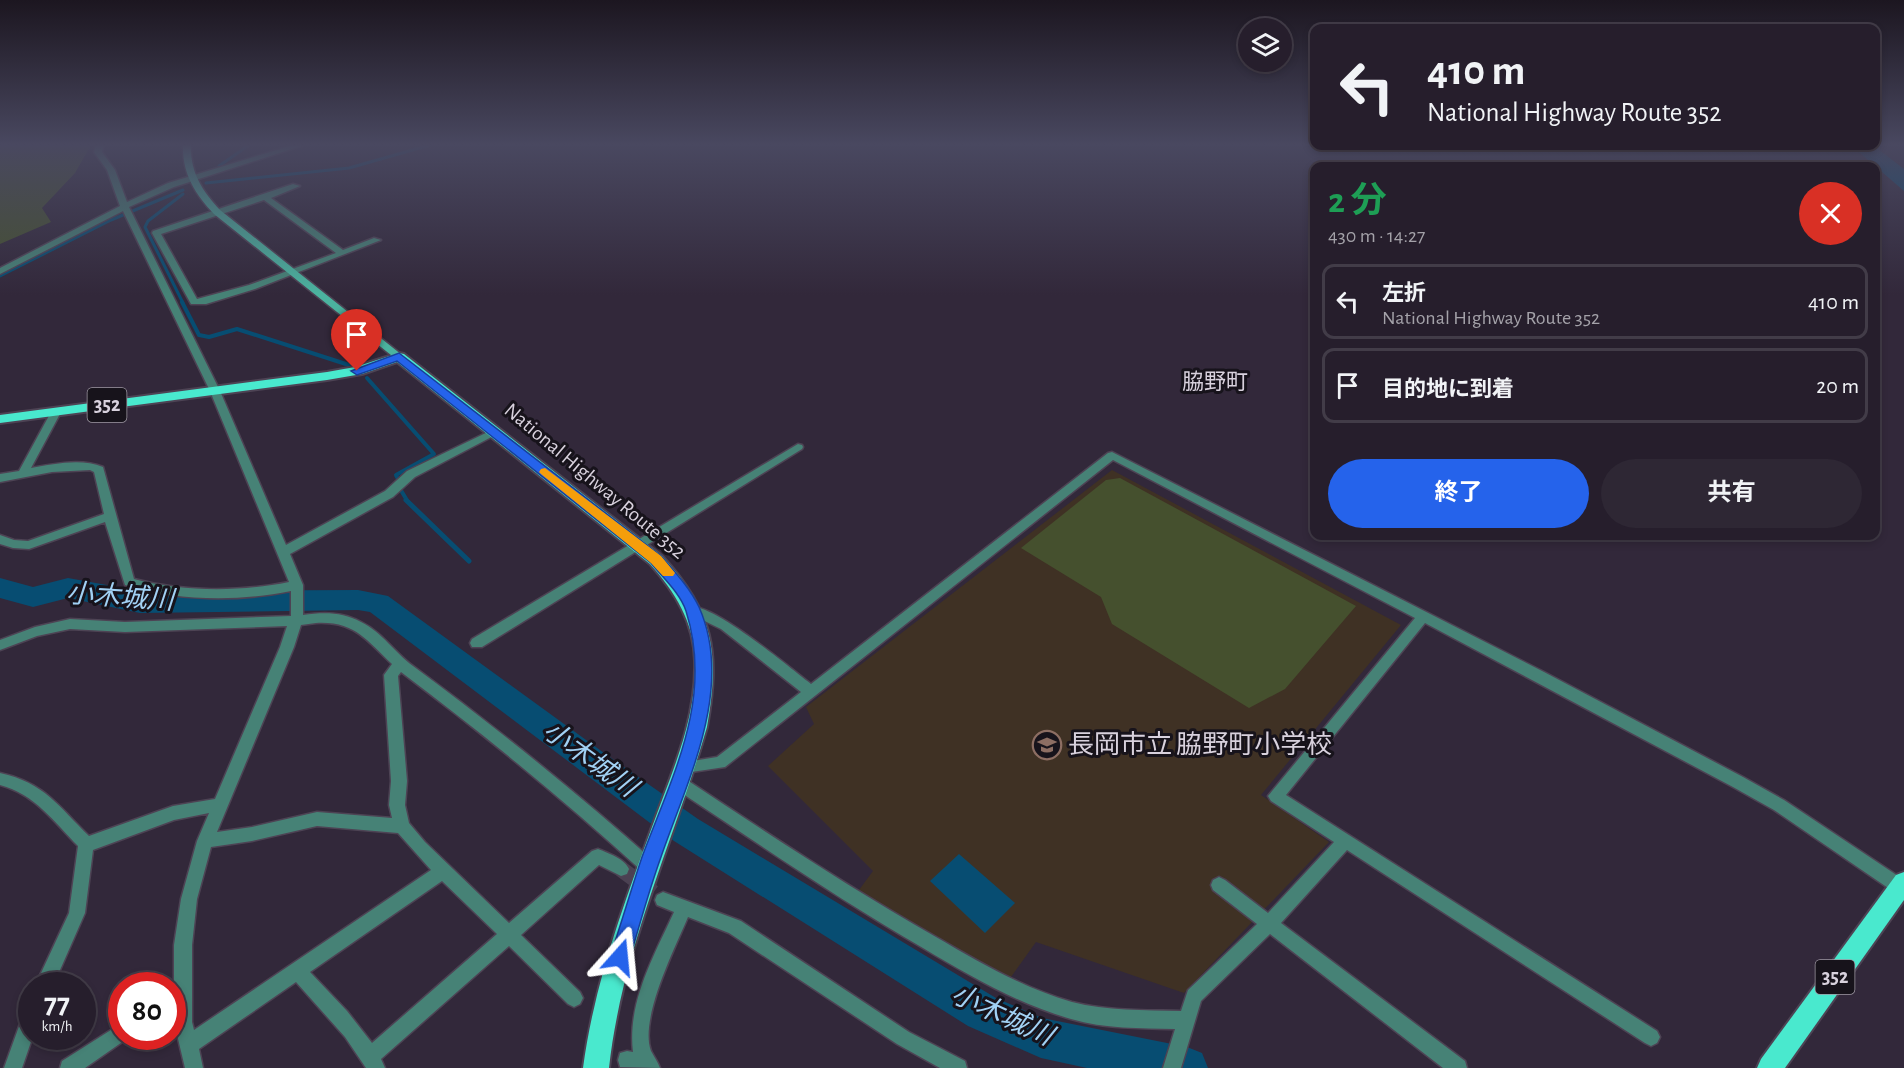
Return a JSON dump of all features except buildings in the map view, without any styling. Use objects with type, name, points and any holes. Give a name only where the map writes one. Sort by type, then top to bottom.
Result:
[{"type":"highway","name":"352","points":[[0,419],[357,371],[399,357]]},
{"type":"highway","name":"National Highway Route 352","points":[[399,357],[639,546],[669,574],[693,610],[703,651],[702,704],[604,1012],[596,1068]]},
{"type":"highway","name":"352","points":[[1770,1068],[1902,884]]},
{"type":"main road","points":[[202,195],[217,212],[399,357]]},
{"type":"street","points":[[120,195],[215,391],[284,552],[297,588],[296,618],[205,841],[189,899],[180,972]]},
{"type":"street","points":[[0,271],[152,195]]},
{"type":"street","points":[[271,195],[156,233],[194,302],[203,303],[377,240]]},
{"type":"street","points":[[265,197],[342,253]]},
{"type":"street","points":[[22,475],[56,412]]},
{"type":"street","points":[[284,552],[389,494],[411,474],[496,432]]},
{"type":"street","points":[[477,643],[798,447]]},
{"type":"street","points":[[679,782],[720,763],[1112,455],[1769,800],[1902,884]]},
{"type":"street","points":[[0,478],[81,465],[95,467],[99,470],[129,582],[180,592],[297,588]]},
{"type":"street","points":[[0,539],[14,544],[29,545],[110,516]]},
{"type":"street","points":[[693,610],[726,626],[811,692]]},
{"type":"street","points":[[1423,617],[1275,796],[1650,1037]]},
{"type":"street","points":[[0,645],[35,632],[70,624],[125,627],[296,618],[340,619],[351,622],[376,638],[400,663],[425,680],[650,863]]},
{"type":"street","points":[[400,663],[391,675],[399,781],[397,805],[402,826],[443,871],[574,999]]},
{"type":"street","points":[[0,779],[34,790],[63,817],[71,830],[86,844]]},
{"type":"street","points":[[679,782],[898,925],[1009,987],[1089,1015],[1184,1023]]},
{"type":"street","points":[[86,844],[100,842],[173,813],[222,804]]},
{"type":"street","points":[[205,841],[252,834],[317,819],[402,826]]},
{"type":"street","points":[[1172,1068],[1194,996],[1269,924],[1345,841]]},
{"type":"street","points":[[50,972],[77,913],[86,844]]},
{"type":"street","points":[[298,971],[374,1062],[508,934],[598,856],[621,869]]},
{"type":"street","points":[[188,1045],[443,871]]},
{"type":"street","points":[[1219,885],[1458,1068]]},
{"type":"street","points":[[663,900],[735,927],[903,1038],[958,1068]]},
{"type":"street","points":[[649,1066],[639,1037],[640,1022],[647,996],[683,909]]},
{"type":"street","points":[[186,1036],[194,1068]]},
{"type":"street","points":[[69,1068],[108,1042]]},
{"type":"street","points":[[13,1068],[19,1050]]},
{"type":"street","points":[[627,1060],[649,1066]]},
{"type":"shaded area","name":"長岡市立 脇野町小学校","points":[[1112,470],[1401,625],[1261,795],[1329,842],[1184,993],[1036,942],[1011,977],[952,949],[859,890],[873,871],[768,766],[814,724],[806,707]]},
{"type":"green space","points":[[0,195],[54,195],[42,208],[51,222],[0,244]]},
{"type":"green space","points":[[1120,478],[1356,606],[1285,689],[1249,708],[1112,624],[1101,597],[1021,548],[1106,480]]},
{"type":"water","points":[[959,854],[1015,903],[985,933],[930,881]]},
{"type":"waterway","points":[[0,276],[111,220],[171,195]]},
{"type":"waterway","points":[[182,195],[148,221],[145,227],[183,303]]},
{"type":"waterway","points":[[182,302],[199,335],[209,337],[237,329],[349,365]]},
{"type":"waterway","points":[[367,378],[434,454],[396,475],[397,477]]},
{"type":"waterway","points":[[401,486],[399,487],[408,502]]},
{"type":"waterway","points":[[408,502],[469,561]]},
{"type":"waterway","name":"小木城川","points":[[0,588],[33,597],[68,588],[140,602],[358,600],[378,603],[592,763],[686,830],[982,1012],[1041,1038],[1187,1068]]},
{"type":"tunnel","points":[[621,869],[663,900]]},
{"type":"slow traffic","points":[[545,472],[656,560],[668,573]]},
{"type":"place","name":"長岡市立 脇野町小学校","points":[[1047,745]]},
{"type":"district","name":"脇野町","points":[[1215,382]]},
{"type":"route","points":[[357,371],[399,357],[656,560],[684,594],[693,610],[699,627],[703,651],[704,679],[697,728],[651,859],[620,957]]}]
